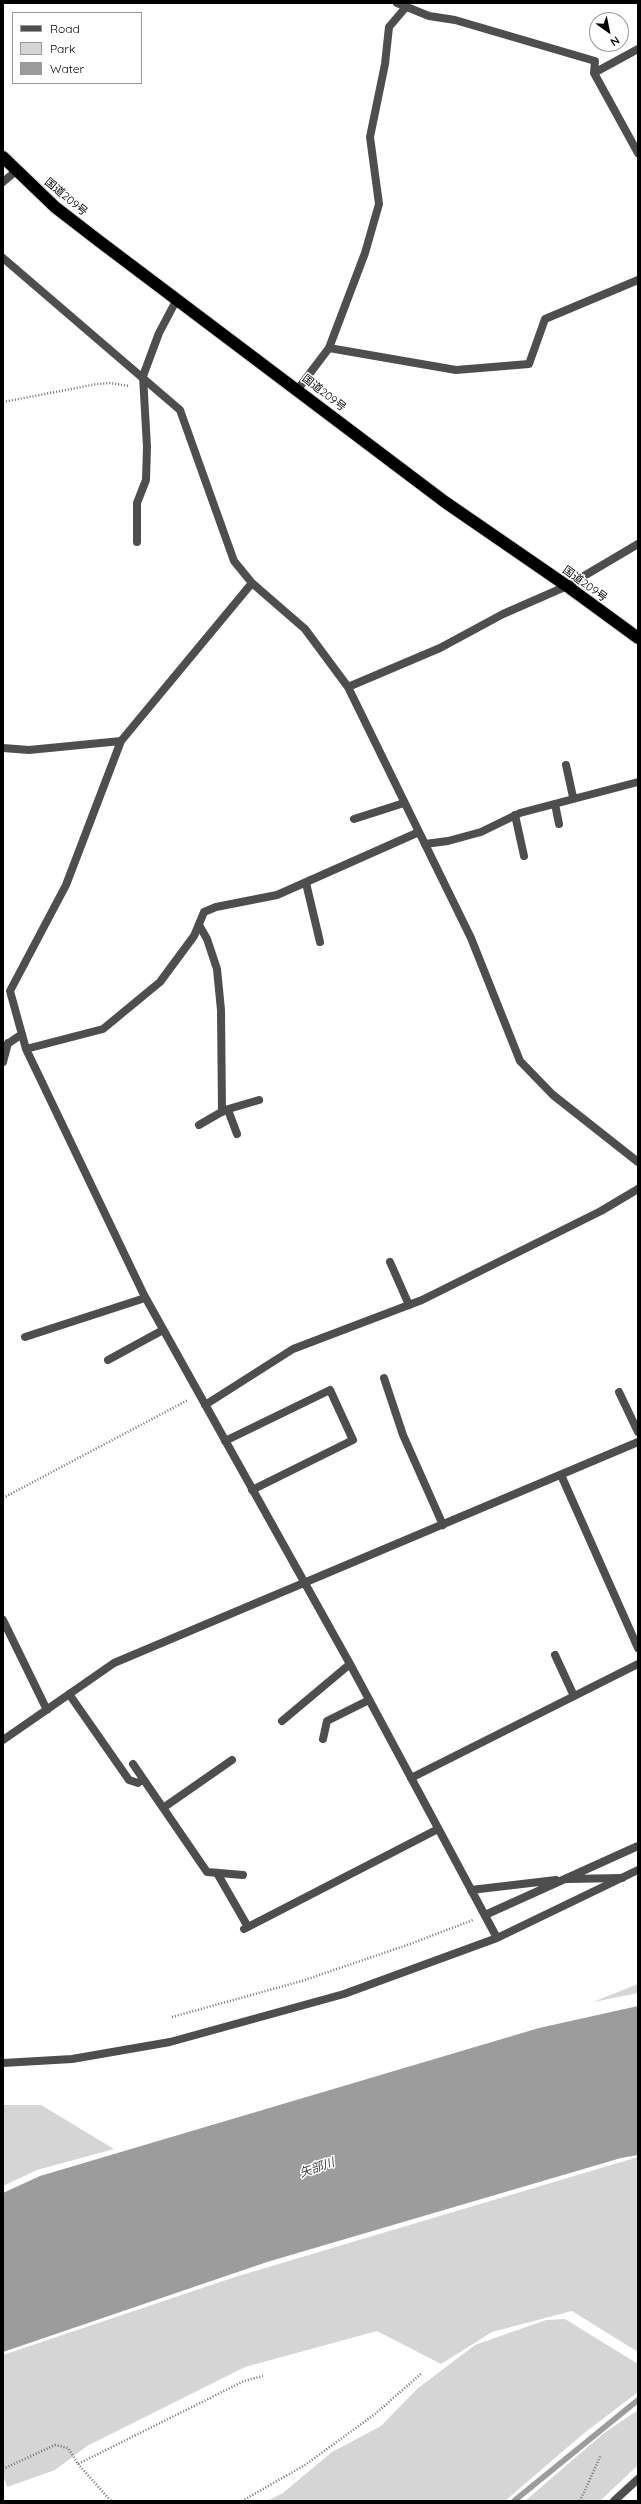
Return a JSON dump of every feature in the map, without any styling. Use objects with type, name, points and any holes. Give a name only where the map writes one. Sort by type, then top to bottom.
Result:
[{"type":"highway","name":"国道209号","points":[[3,157],[55,207],[298,389],[445,502],[567,586],[638,638]]},
{"type":"street","points":[[397,3],[429,16],[456,20],[595,61],[594,73],[638,153]]},
{"type":"street","points":[[298,389],[329,348],[365,253],[379,204],[370,137],[385,64],[389,27],[406,6]]},
{"type":"street","points":[[594,73],[638,49]]},
{"type":"street","points":[[3,182],[16,171]]},
{"type":"street","points":[[3,258],[143,376],[180,410],[234,561],[252,583],[305,629],[348,687],[471,938],[520,1061],[553,1095],[638,1162]]},
{"type":"street","points":[[329,348],[456,370],[529,364],[545,318],[638,280]]},
{"type":"street","points":[[137,542],[137,503],[146,480],[147,447],[143,376],[158,333],[177,299]]},
{"type":"street","points":[[348,687],[440,648],[503,614],[567,586],[638,544]]},
{"type":"street","points":[[252,583],[121,741],[66,885],[10,991],[26,1049],[145,1298],[350,1664],[497,1938]]},
{"type":"street","points":[[3,748],[28,750],[121,741]]},
{"type":"street","points":[[566,766],[573,797]]},
{"type":"street","points":[[425,844],[448,841],[481,832],[515,815],[555,804],[573,797],[638,782]]},
{"type":"street","points":[[354,819],[404,803]]},
{"type":"street","points":[[555,804],[559,824]]},
{"type":"street","points":[[515,815],[524,856]]},
{"type":"street","points":[[26,1049],[104,1030],[160,982],[177,962],[199,925],[204,912],[216,907],[277,895],[419,832]]},
{"type":"street","points":[[306,883],[320,942]]},
{"type":"street","points":[[199,925],[217,969],[221,1010],[225,1111],[237,1134]]},
{"type":"street","points":[[3,987],[12,986]]},
{"type":"street","points":[[3,1062],[6,1045],[22,1034]]},
{"type":"street","points":[[199,1125],[225,1111],[259,1100]]},
{"type":"street","points":[[205,1405],[293,1349],[409,1305],[601,1211],[638,1190]]},
{"type":"street","points":[[390,1262],[409,1305]]},
{"type":"street","points":[[25,1337],[145,1298]]},
{"type":"street","points":[[108,1360],[163,1330]]},
{"type":"street","points":[[384,1378],[403,1435],[443,1525]]},
{"type":"street","points":[[225,1441],[330,1390],[353,1440],[252,1490]]},
{"type":"street","points":[[619,1392],[638,1432]]},
{"type":"street","points":[[3,1740],[114,1663],[638,1442]]},
{"type":"street","points":[[561,1475],[638,1648]]},
{"type":"street","points":[[3,1620],[47,1710]]},
{"type":"street","points":[[555,1655],[574,1696]]},
{"type":"street","points":[[282,1721],[350,1664]]},
{"type":"street","points":[[411,1778],[638,1664]]},
{"type":"street","points":[[69,1694],[129,1780],[138,1783],[143,1779]]},
{"type":"street","points":[[323,1739],[328,1721],[369,1700]]},
{"type":"street","points":[[163,1808],[232,1760]]},
{"type":"street","points":[[133,1764],[207,1872],[243,1875]]},
{"type":"street","points":[[217,1873],[246,1928],[438,1829]]},
{"type":"street","points":[[485,1915],[638,1846]]},
{"type":"street","points":[[3,2063],[72,2059],[170,2042],[344,1994],[497,1938],[638,1870]]},
{"type":"street","points":[[471,1890],[564,1879],[622,1878]]},
{"type":"street","points":[[614,2501],[638,2479]]},
{"type":"path","points":[[3,402],[109,383],[143,389]]},
{"type":"path","points":[[3,1498],[99,1450],[199,1394]]},
{"type":"path","points":[[172,2017],[302,1981],[410,1944],[485,1915]]},
{"type":"path","points":[[242,2501],[305,2464],[343,2437],[375,2414],[422,2373]]},
{"type":"path","points":[[78,2464],[244,2381],[263,2376]]},
{"type":"path","points":[[3,2469],[55,2445],[68,2448],[78,2464],[111,2501]]},
{"type":"path","points":[[580,2501],[601,2455]]},
{"type":"green space","points":[[638,1984],[638,1993],[593,2002]]},
{"type":"green space","points":[[3,2105],[41,2105],[114,2149],[37,2170],[3,2186]]},
{"type":"green space","points":[[638,2157],[638,2352],[572,2311],[492,2332],[441,2364],[377,2331],[245,2367],[87,2446],[55,2470],[7,2487],[3,2475],[3,2355],[235,2277]]},
{"type":"green space","points":[[565,2319],[638,2364],[638,2392],[583,2434],[505,2501],[267,2501],[283,2493],[332,2452],[381,2426],[417,2389],[475,2345],[546,2320]]},
{"type":"green space","points":[[638,2410],[638,2465],[600,2501],[525,2501],[604,2433]]},
{"type":"water","name":"矢部川","points":[[638,2006],[638,2155],[621,2158],[267,2262],[3,2352],[3,2193],[40,2176],[539,2028]]},
{"type":"waterway","points":[[514,2501],[638,2400]]}]
